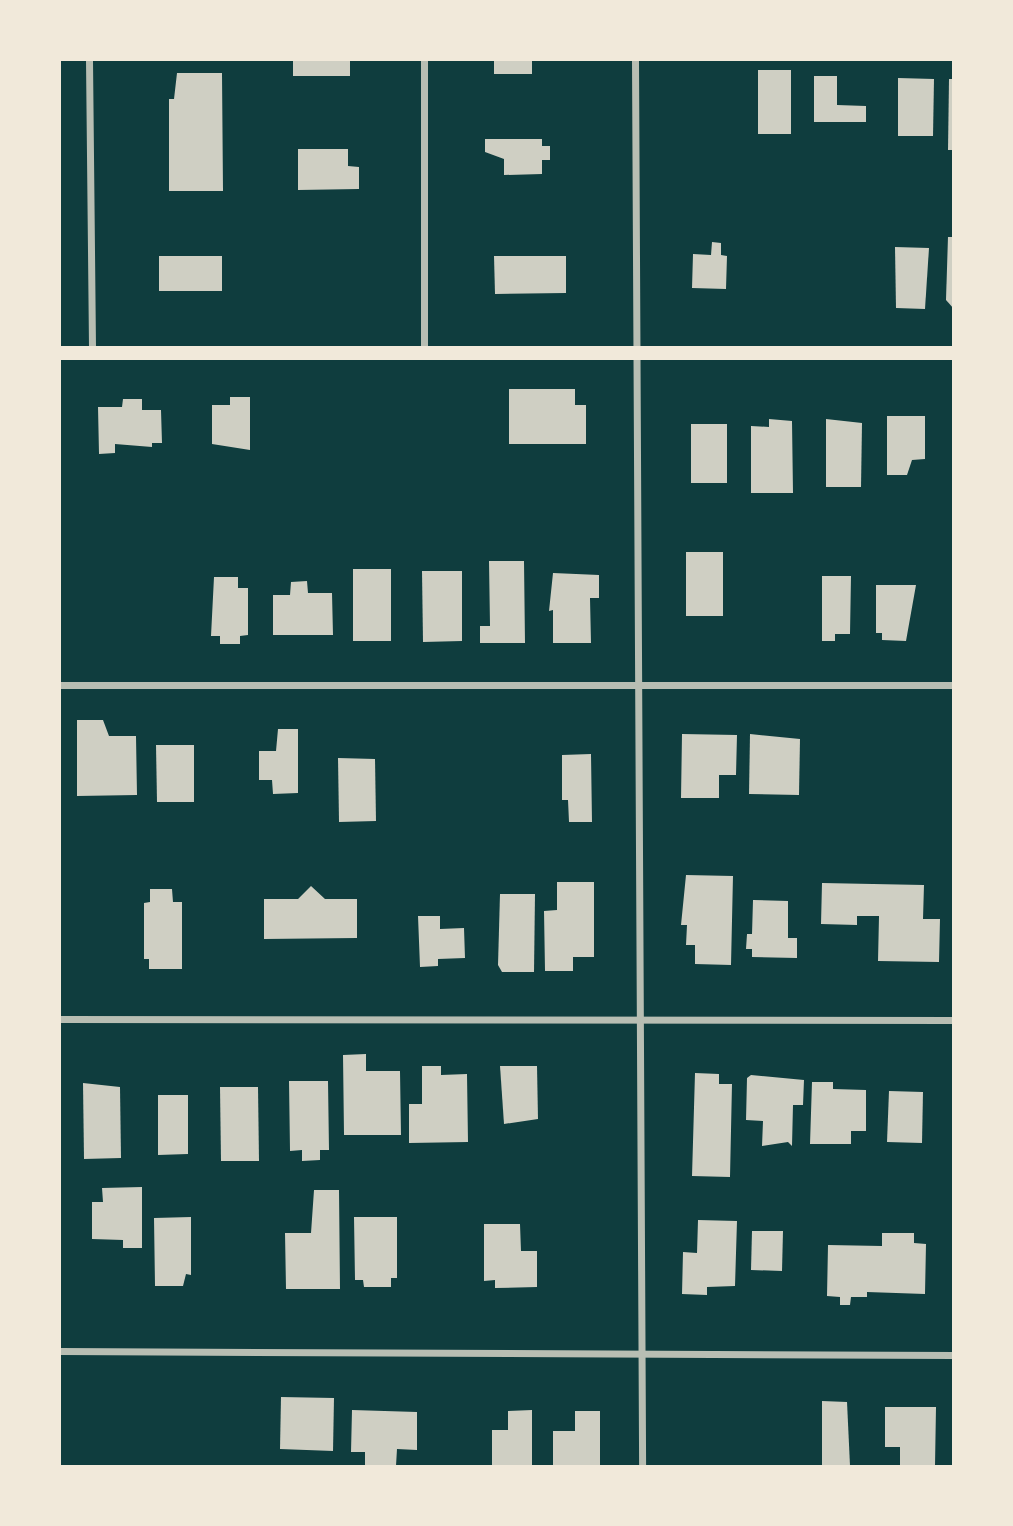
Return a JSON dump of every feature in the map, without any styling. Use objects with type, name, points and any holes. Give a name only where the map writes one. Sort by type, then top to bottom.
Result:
[{"type":"main road","points":[[60,353],[954,353]]},
{"type":"street","points":[[89,60],[92,353]]},
{"type":"street","points":[[424,60],[424,353]]},
{"type":"street","points":[[635,60],[642,1466]]},
{"type":"street","points":[[60,685],[954,685]]},
{"type":"street","points":[[60,1019],[954,1020]]},
{"type":"street","points":[[60,1351],[954,1355]]},
{"type":"building","points":[[293,60],[350,60],[350,76],[293,76]]},
{"type":"building","points":[[494,60],[532,60],[532,74],[494,74]]},
{"type":"building","points":[[758,70],[791,70],[791,134],[758,134]]},
{"type":"building","points":[[177,73],[222,73],[223,191],[169,191],[169,99],[174,99]]},
{"type":"building","points":[[814,76],[837,76],[837,105],[866,106],[866,122],[814,122]]},
{"type":"building","points":[[898,78],[934,79],[933,136],[898,136]]},
{"type":"building","points":[[949,79],[954,79],[954,150],[948,150]]},
{"type":"building","points":[[485,139],[542,139],[542,146],[550,146],[550,160],[542,160],[542,174],[504,175],[504,159],[485,152]]},
{"type":"building","points":[[298,149],[348,149],[348,166],[359,167],[359,189],[298,190]]},
{"type":"building","points":[[948,237],[954,237],[954,309],[946,300]]},
{"type":"building","points":[[712,242],[721,243],[721,255],[727,256],[726,289],[692,288],[693,254],[711,255]]},
{"type":"building","points":[[895,247],[929,248],[925,309],[896,308]]},
{"type":"building","points":[[159,256],[222,256],[222,291],[159,291]]},
{"type":"building","points":[[494,256],[566,256],[566,293],[495,294]]},
{"type":"building","points":[[509,389],[575,389],[575,405],[586,405],[586,444],[509,444]]},
{"type":"building","points":[[230,397],[250,397],[250,450],[212,444],[212,405],[230,405]]},
{"type":"building","points":[[123,399],[142,399],[142,410],[161,410],[162,443],[152,443],[152,447],[115,444],[115,453],[99,454],[98,407],[122,407]]},
{"type":"building","points":[[887,416],[925,416],[925,459],[912,460],[907,475],[887,475]]},
{"type":"building","points":[[769,419],[792,421],[793,493],[751,493],[751,426],[769,427]]},
{"type":"building","points":[[826,419],[862,423],[861,487],[826,487]]},
{"type":"building","points":[[691,424],[727,424],[727,483],[691,483]]},
{"type":"building","points":[[686,552],[723,552],[723,616],[686,616]]},
{"type":"building","points":[[489,561],[524,561],[525,643],[480,643],[480,626],[490,626]]},
{"type":"building","points":[[353,569],[391,569],[391,641],[353,641]]},
{"type":"building","points":[[422,571],[462,571],[462,641],[423,642]]},
{"type":"building","points":[[553,573],[599,575],[599,598],[590,598],[591,643],[553,643],[553,610],[549,611]]},
{"type":"building","points":[[822,576],[851,576],[850,634],[835,634],[835,641],[822,641]]},
{"type":"building","points":[[214,577],[238,577],[238,588],[248,588],[248,635],[240,636],[240,644],[220,644],[220,636],[211,636]]},
{"type":"building","points":[[307,581],[308,593],[332,593],[333,635],[273,635],[273,595],[290,595],[291,582]]},
{"type":"building","points":[[876,585],[916,585],[906,641],[882,640],[882,633],[876,633]]},
{"type":"building","points":[[77,720],[103,720],[109,736],[136,736],[137,795],[77,796]]},
{"type":"building","points":[[278,729],[298,729],[298,793],[273,794],[272,780],[259,780],[259,751],[276,751]]},
{"type":"building","points":[[682,734],[737,735],[736,775],[719,775],[719,798],[681,798]]},
{"type":"building","points":[[750,734],[800,739],[799,795],[749,794]]},
{"type":"building","points":[[156,745],[194,745],[194,802],[157,802]]},
{"type":"building","points":[[591,754],[592,822],[569,822],[568,800],[562,800],[562,755]]},
{"type":"building","points":[[338,758],[375,759],[376,821],[339,822]]},
{"type":"building","points":[[686,875],[733,876],[731,965],[695,964],[695,945],[686,945],[687,925],[681,925]]},
{"type":"building","points":[[557,882],[594,882],[594,957],[573,957],[573,971],[545,971],[544,911],[557,910]]},
{"type":"building","points":[[822,883],[924,885],[923,919],[940,919],[939,962],[878,961],[879,916],[857,916],[857,925],[821,924]]},
{"type":"building","points":[[311,886],[325,899],[357,899],[357,938],[264,939],[264,899],[298,899]]},
{"type":"building","points":[[150,889],[172,889],[173,902],[182,902],[182,969],[149,969],[149,959],[144,959],[144,903],[150,902]]},
{"type":"building","points":[[500,894],[535,894],[534,972],[502,972],[498,965]]},
{"type":"building","points":[[753,900],[788,901],[788,938],[797,938],[797,958],[752,957],[752,949],[746,949],[747,934],[752,934]]},
{"type":"building","points":[[418,916],[440,916],[440,929],[464,928],[465,958],[438,959],[438,966],[420,967]]},
{"type":"building","points":[[366,1054],[366,1071],[400,1071],[401,1135],[344,1135],[343,1055]]},
{"type":"building","points":[[422,1066],[441,1066],[441,1075],[467,1074],[468,1142],[409,1143],[409,1104],[422,1104]]},
{"type":"building","points":[[500,1066],[537,1066],[538,1119],[504,1124]]},
{"type":"building","points":[[695,1073],[719,1074],[719,1084],[732,1084],[730,1177],[692,1176]]},
{"type":"building","points":[[751,1075],[804,1080],[803,1105],[793,1105],[792,1146],[788,1142],[762,1146],[763,1121],[746,1120],[747,1078]]},
{"type":"building","points":[[289,1081],[328,1081],[329,1150],[320,1150],[320,1160],[302,1161],[302,1150],[290,1151]]},
{"type":"building","points":[[812,1082],[833,1082],[833,1089],[866,1090],[866,1131],[851,1131],[851,1144],[810,1144]]},
{"type":"building","points":[[83,1083],[120,1087],[121,1158],[84,1159]]},
{"type":"building","points":[[220,1087],[258,1087],[259,1161],[221,1161]]},
{"type":"building","points":[[889,1091],[923,1092],[922,1143],[887,1142]]},
{"type":"building","points":[[158,1095],[188,1095],[188,1154],[158,1155]]},
{"type":"building","points":[[142,1187],[142,1248],[123,1248],[123,1240],[92,1239],[92,1202],[103,1202],[102,1188]]},
{"type":"building","points":[[314,1190],[339,1190],[340,1289],[286,1289],[285,1233],[311,1233]]},
{"type":"building","points":[[191,1217],[191,1275],[186,1274],[183,1286],[155,1286],[154,1218]]},
{"type":"building","points":[[354,1217],[397,1217],[397,1278],[391,1278],[391,1287],[364,1287],[363,1280],[355,1280]]},
{"type":"building","points":[[698,1220],[737,1221],[735,1286],[707,1287],[707,1295],[682,1294],[683,1252],[697,1253]]},
{"type":"building","points":[[484,1224],[520,1224],[521,1251],[537,1251],[537,1287],[495,1288],[495,1280],[484,1281]]},
{"type":"building","points":[[752,1231],[783,1231],[782,1271],[751,1270]]},
{"type":"building","points":[[882,1233],[914,1233],[914,1243],[926,1244],[925,1294],[867,1292],[867,1297],[851,1297],[850,1305],[840,1305],[840,1297],[827,1296],[828,1245],[882,1246]]},
{"type":"building","points":[[281,1397],[334,1398],[333,1451],[280,1449]]},
{"type":"building","points":[[822,1401],[847,1402],[850,1466],[822,1466]]},
{"type":"building","points":[[885,1407],[936,1407],[935,1466],[900,1466],[900,1447],[885,1447]]},
{"type":"building","points":[[352,1410],[417,1412],[417,1450],[397,1449],[396,1466],[365,1466],[365,1452],[351,1452]]},
{"type":"building","points":[[532,1410],[532,1466],[492,1466],[492,1430],[508,1430],[508,1411]]},
{"type":"building","points":[[575,1411],[600,1411],[600,1466],[553,1466],[553,1431],[575,1431]]}]
